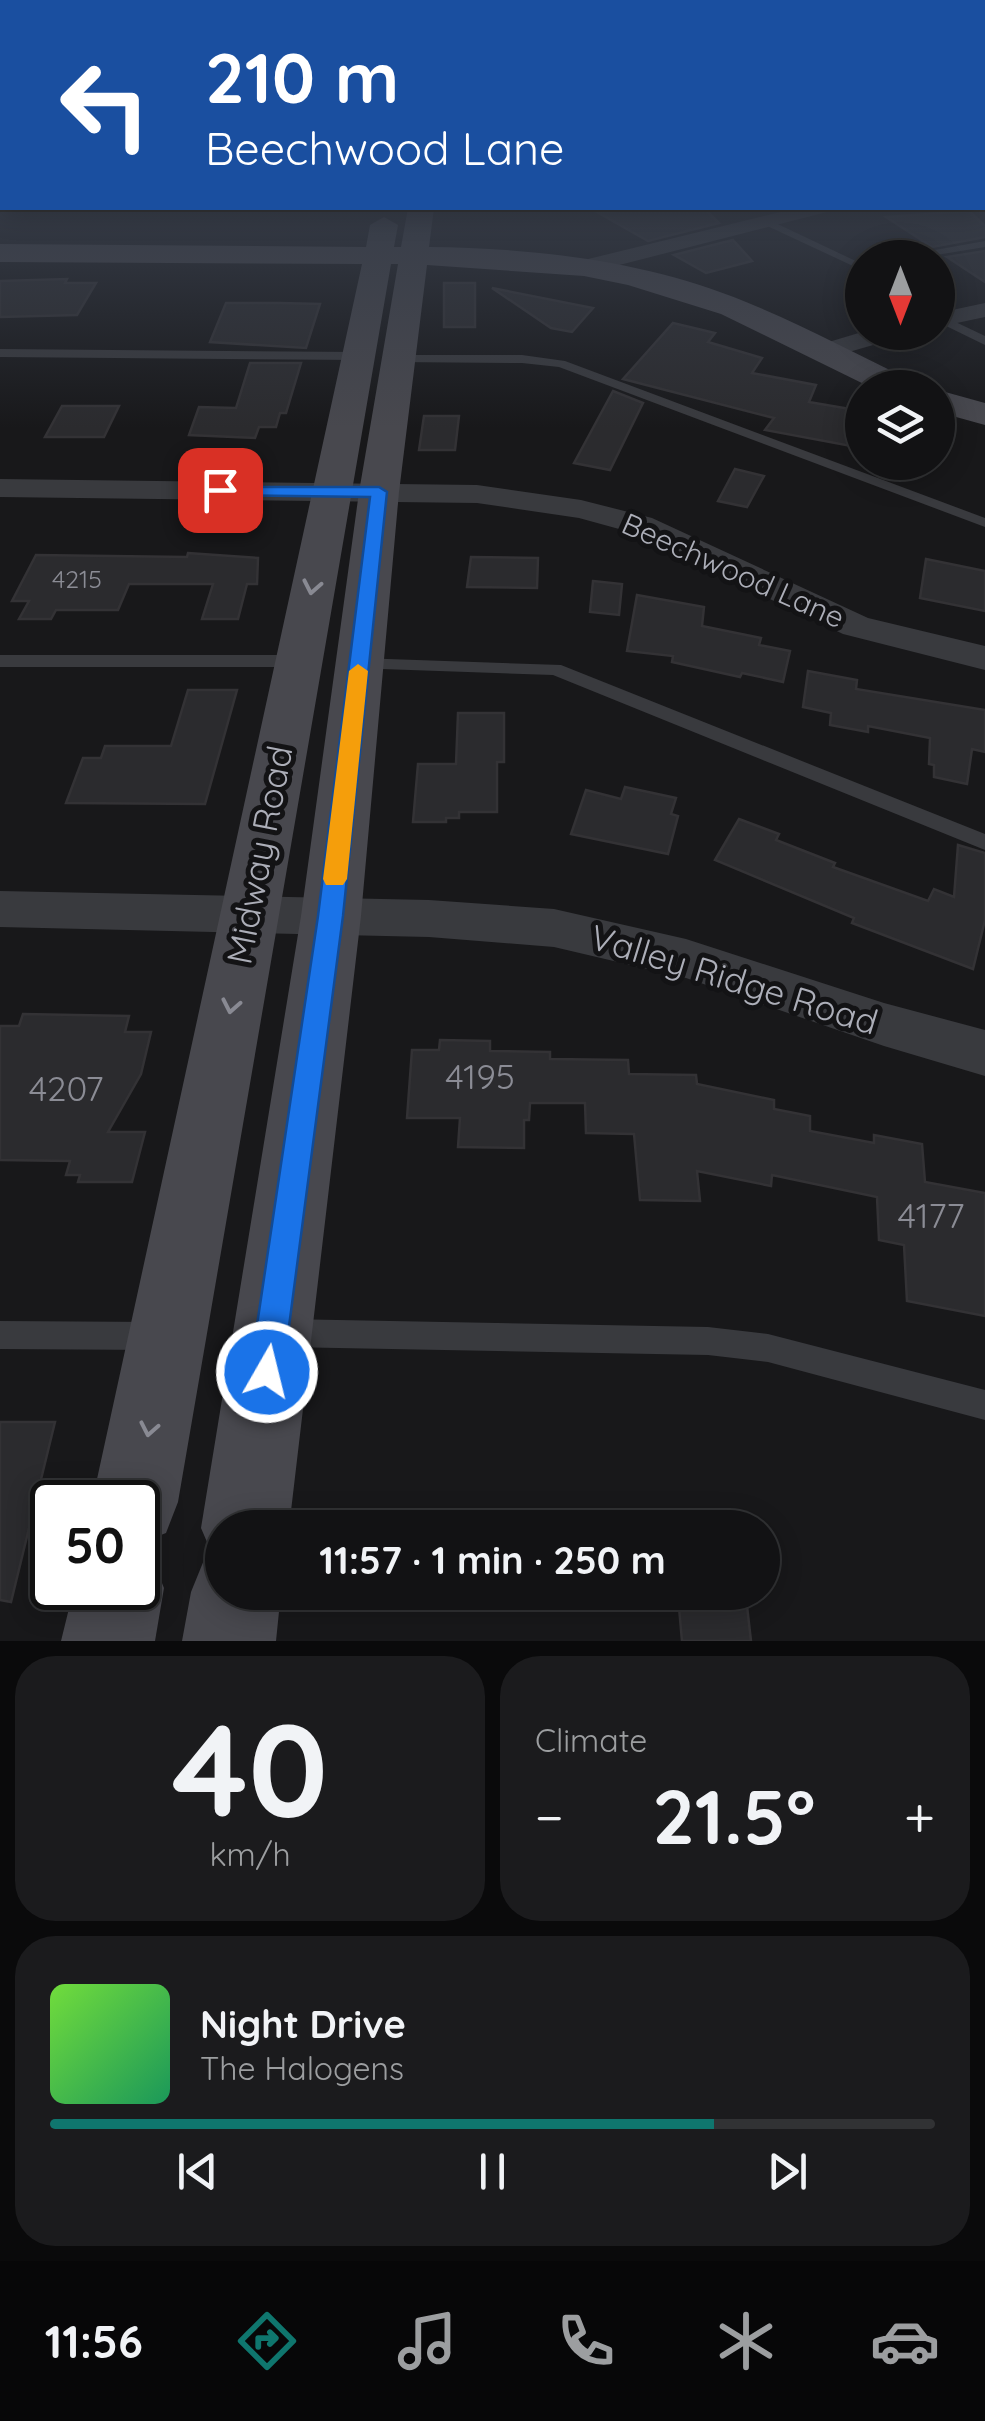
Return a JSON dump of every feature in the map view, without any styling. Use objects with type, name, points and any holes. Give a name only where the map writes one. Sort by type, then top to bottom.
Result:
[{"type":"main road","name":"Midway Road","points":[[139,1480],[374,276]]},
{"type":"main road","name":"Midway Road","points":[[247,1510],[331,916],[379,492],[412,276]]},
{"type":"main road","points":[[627,276],[732,307],[860,370]]},
{"type":"main road","points":[[955,406],[985,414]]},
{"type":"main road","points":[[108,1641],[114,1610]]},
{"type":"main road","points":[[230,1641],[234,1610]]},
{"type":"street","points":[[955,313],[985,310]]},
{"type":"street","points":[[821,352],[845,345]]},
{"type":"street","name":"Beechwood Lane","points":[[0,488],[477,494],[581,510],[642,525],[856,626],[985,658]]},
{"type":"street","name":"Valley Ridge Road","points":[[0,909],[249,911],[498,920],[586,934],[690,960],[930,1040],[985,1053]]},
{"type":"lane","points":[[955,321],[985,341]]},
{"type":"lane","points":[[0,353],[358,356]]},
{"type":"lane","points":[[399,359],[522,359],[560,364],[985,523]]},
{"type":"lane","points":[[0,661],[298,661]]},
{"type":"lane","points":[[359,664],[556,669],[985,842]]},
{"type":"lane","points":[[272,1333],[708,1341],[768,1348],[985,1404]]},
{"type":"lane","points":[[0,1335],[167,1337]]},
{"type":"building","points":[[67,279],[65,283],[96,283],[77,315],[0,317],[0,281]]},
{"type":"building","points":[[444,283],[475,283],[475,327],[444,327]]},
{"type":"building","points":[[492,288],[593,308],[572,332],[551,328]]},
{"type":"building","points":[[226,303],[320,304],[306,348],[210,342]]},
{"type":"building","points":[[673,323],[715,333],[708,342],[762,358],[752,373],[816,385],[809,402],[845,408],[845,445],[765,430],[774,418],[623,379]]},
{"type":"building","points":[[250,363],[301,363],[286,413],[280,413],[276,427],[259,427],[255,438],[189,435],[199,407],[236,408]]},
{"type":"building","points":[[613,391],[643,403],[610,470],[574,463]]},
{"type":"building","points":[[62,406],[119,406],[104,437],[45,437]]},
{"type":"building","points":[[424,416],[459,416],[455,450],[419,450]]},
{"type":"building","points":[[735,469],[764,476],[747,507],[718,501]]},
{"type":"building","points":[[188,553],[258,558],[257,584],[247,584],[238,619],[202,619],[213,584],[129,584],[118,610],[56,610],[51,619],[19,619],[29,601],[12,601],[36,555],[187,557]]},
{"type":"building","points":[[471,557],[538,558],[537,588],[467,587]]},
{"type":"building","points":[[926,559],[985,571],[985,611],[920,598]]},
{"type":"building","points":[[593,581],[622,584],[619,615],[590,612]]},
{"type":"building","points":[[637,595],[704,607],[702,626],[761,638],[759,645],[790,651],[783,682],[672,662],[673,656],[627,651]]},
{"type":"building","points":[[808,671],[857,680],[856,689],[985,710],[985,752],[972,749],[967,784],[934,777],[934,765],[929,764],[930,738],[868,726],[868,732],[830,725],[831,713],[803,707]]},
{"type":"building","points":[[188,690],[237,690],[205,804],[66,803],[83,758],[101,758],[105,746],[171,746]]},
{"type":"building","points":[[458,713],[504,713],[504,762],[497,762],[497,812],[459,812],[459,818],[446,818],[446,822],[413,822],[418,764],[456,764]]},
{"type":"building","points":[[625,787],[676,798],[671,814],[678,816],[668,854],[571,834],[586,790],[621,799]]},
{"type":"building","points":[[739,819],[779,834],[776,840],[835,863],[833,867],[928,901],[934,889],[954,897],[958,845],[985,853],[985,920],[973,969],[852,923],[854,918],[715,860]]},
{"type":"building","points":[[23,1014],[129,1016],[125,1032],[151,1032],[141,1074],[108,1132],[145,1132],[132,1182],[78,1182],[80,1175],[66,1175],[70,1161],[0,1160],[0,1026],[19,1026]]},
{"type":"building","points":[[440,1040],[490,1041],[490,1051],[550,1052],[550,1059],[628,1060],[629,1074],[696,1075],[697,1084],[774,1100],[774,1109],[810,1116],[810,1131],[874,1143],[874,1135],[922,1144],[925,1182],[985,1193],[985,1316],[907,1301],[904,1245],[879,1240],[877,1197],[772,1175],[771,1186],[697,1171],[700,1201],[640,1200],[634,1134],[586,1133],[585,1103],[530,1103],[529,1120],[524,1120],[524,1148],[458,1147],[460,1118],[407,1118],[412,1050],[439,1050]]},
{"type":"building","points":[[0,1422],[55,1422],[41,1480],[30,1480],[30,1524],[11,1602],[0,1600]]},
{"type":"building","points":[[679,1610],[747,1610],[751,1641],[682,1641]]},
{"type":"slow traffic","points":[[335,879],[358,671]]},
{"type":"route","points":[[220,490],[379,492],[331,916],[267,1372]]}]
